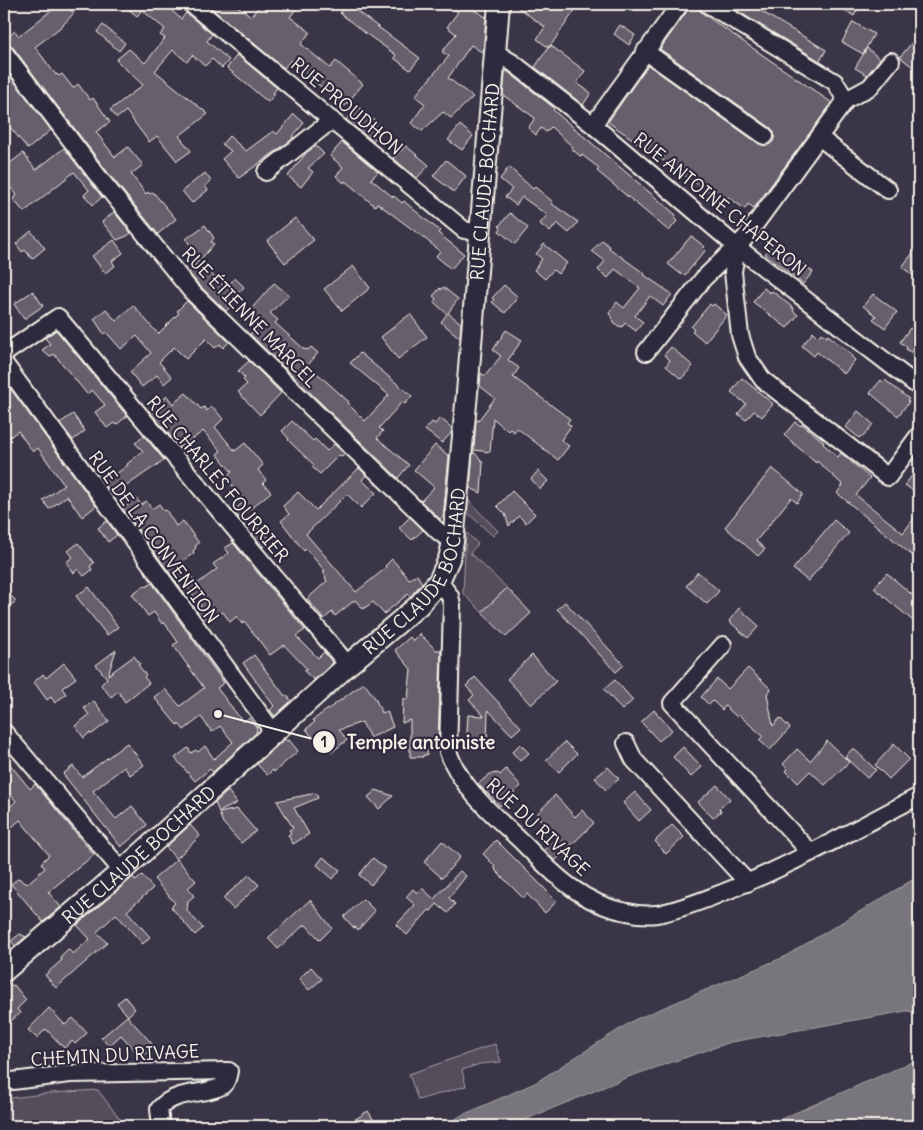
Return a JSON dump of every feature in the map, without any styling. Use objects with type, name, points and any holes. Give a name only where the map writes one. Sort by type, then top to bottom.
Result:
[{"type":"main road","name":"RUE CLAUDE BOCHARD","points":[[4,972],[122,872],[348,665],[419,606],[438,581],[449,559],[453,542],[499,4]]},
{"type":"street","name":"RUE PROUDHON","points":[[191,4],[464,230],[480,233]]},
{"type":"street","points":[[592,125],[680,4]]},
{"type":"street","points":[[707,4],[835,82],[846,100]]},
{"type":"street","points":[[645,51],[765,136]]},
{"type":"street","name":"RUE ÉTIENNE MARCEL","points":[[4,52],[101,180],[191,291],[432,525],[453,542]]},
{"type":"street","name":"RUE ANTOINE CHAPERON","points":[[495,52],[513,63],[592,125],[737,246],[919,387]]},
{"type":"street","points":[[646,352],[703,279],[745,238],[846,100],[870,87],[891,61]]},
{"type":"street","points":[[266,172],[332,120]]},
{"type":"street","points":[[819,137],[888,190]]},
{"type":"street","points":[[737,246],[733,272],[740,335],[747,357],[763,380],[888,477],[919,435]]},
{"type":"street","name":"RUE CHARLES FOURRIER","points":[[4,354],[58,317],[348,665]]},
{"type":"street","name":"RUE DE LA CONVENTION","points":[[4,364],[239,688],[274,733]]},
{"type":"street","name":"RUE DU RIVAGE","points":[[438,581],[450,596],[452,605],[448,752],[452,763],[466,787],[553,874],[574,890],[597,903],[626,912],[655,914],[686,906],[748,883],[811,853],[919,796]]},
{"type":"street","points":[[723,645],[672,703],[811,853]]},
{"type":"street","points":[[4,732],[122,872]]},
{"type":"street","points":[[626,743],[634,760],[748,883]]},
{"type":"street","name":"CHEMIN DU RIVAGE","points":[[4,1082],[70,1074],[229,1071],[223,1086],[175,1097],[164,1103],[159,1109],[161,1126]]},
{"type":"shaded area","points":[[468,500],[498,531],[493,536],[467,512]]},
{"type":"shaded area","points":[[466,532],[478,544],[470,553],[507,588],[482,612],[463,593]]},
{"type":"shaded area","points":[[919,876],[919,1012],[906,1011],[731,1042],[628,1077],[510,1126],[446,1126],[460,1116],[535,1083],[634,1020],[784,957]]},
{"type":"shaded area","points":[[495,1044],[501,1062],[480,1064],[462,1070],[466,1086],[418,1100],[409,1074]]},
{"type":"shaded area","points":[[919,1059],[919,1126],[765,1126]]},
{"type":"shaded area","points":[[98,1090],[125,1126],[4,1126],[4,1099]]},
{"type":"building","points":[[46,4],[63,4],[74,13],[62,26],[35,47],[56,75],[62,74],[73,88],[78,84],[90,100],[93,98],[110,122],[96,132],[115,157],[128,147],[143,165],[131,174],[146,194],[153,192],[176,219],[158,234],[109,174],[12,46],[4,42],[15,31],[19,36],[53,9]]},
{"type":"building","points":[[122,4],[160,4],[167,10],[169,8],[181,19],[186,13],[212,34],[207,41],[229,60],[222,68],[212,59],[205,66],[192,55],[187,62],[173,50],[155,71],[208,114],[179,136],[191,151],[177,161],[157,136],[149,142],[126,111],[117,118],[110,110],[143,85],[116,60],[129,49],[145,63],[165,38],[160,35],[165,29],[142,10],[137,16]]},
{"type":"building","points":[[206,4],[235,4],[251,16],[261,4],[290,4],[296,9],[290,17],[310,32],[301,44],[330,68],[336,61],[363,84],[345,106],[305,74],[307,72],[291,60],[284,68]]},
{"type":"building","points":[[347,4],[420,58],[410,70],[394,58],[396,55],[340,13]]},
{"type":"building","points":[[445,4],[464,4],[486,17],[483,53],[471,45],[448,78],[473,97],[451,118],[443,112],[422,131],[411,123],[425,104],[415,96],[449,56],[442,52],[456,34],[447,27],[458,12]]},
{"type":"building","points":[[513,4],[565,4],[575,10],[549,48],[537,39],[545,27]]},
{"type":"building","points":[[690,4],[697,4],[702,13],[832,103],[754,208],[748,204],[745,209],[728,197],[724,203],[608,122],[648,65],[759,144],[769,145],[773,141],[774,132],[771,128],[660,49],[688,10]]},
{"type":"building","points":[[726,4],[763,4],[759,10],[826,50],[820,61]]},
{"type":"building","points":[[833,4],[860,4],[854,16]]},
{"type":"building","points":[[853,22],[874,34],[863,54],[842,42]]},
{"type":"building","points":[[103,25],[125,43],[119,51],[97,32]]},
{"type":"building","points":[[620,25],[635,35],[629,45],[614,34]]},
{"type":"building","points":[[919,34],[919,72],[900,57]]},
{"type":"building","points":[[550,45],[585,71],[577,83],[591,93],[583,105],[535,67]]},
{"type":"building","points":[[867,48],[880,59],[867,75],[855,68]]},
{"type":"building","points":[[237,55],[277,88],[273,93],[275,94],[268,102],[227,68]]},
{"type":"building","points":[[4,68],[51,130],[28,149],[9,126],[4,130]]},
{"type":"building","points":[[507,71],[554,108],[553,110],[676,215],[674,218],[677,221],[669,231],[597,171],[599,168],[572,149],[573,147],[551,127],[546,132],[541,128],[536,135],[528,128],[535,118],[503,95],[505,73]]},
{"type":"building","points":[[358,106],[377,123],[374,127],[380,132],[373,141],[346,120]]},
{"type":"building","points":[[294,114],[304,123],[292,137],[294,138],[239,178],[222,159],[231,151],[222,144],[229,136],[246,151],[273,131],[277,134]]},
{"type":"building","points":[[460,125],[473,136],[462,150],[448,140]]},
{"type":"building","points":[[342,142],[378,172],[371,179],[402,203],[404,201],[464,254],[451,269],[436,256],[440,251],[424,238],[377,203],[375,206],[345,181],[344,183],[336,176],[343,167],[330,156]]},
{"type":"building","points":[[316,146],[324,154],[308,168],[313,172],[301,187],[288,176],[307,152]]},
{"type":"building","points":[[406,146],[429,165],[417,178],[393,158]]},
{"type":"building","points":[[64,148],[102,197],[93,205],[84,195],[89,190],[74,172],[24,212],[13,199],[17,195],[4,180],[4,168],[23,153],[36,170]]},
{"type":"building","points":[[446,160],[466,176],[454,192],[433,176]]},
{"type":"building","points":[[509,167],[533,189],[535,187],[553,202],[552,204],[578,222],[569,233],[557,223],[550,232],[540,224],[547,215],[522,197],[516,205],[505,197],[512,189],[500,179]]},
{"type":"building","points":[[205,173],[211,181],[205,186],[208,190],[192,203],[182,191]]},
{"type":"building","points":[[114,212],[131,233],[117,240],[102,222]]},
{"type":"building","points":[[510,213],[528,228],[515,244],[499,231],[501,228],[499,226]]},
{"type":"building","points":[[295,218],[314,240],[285,263],[267,241]]},
{"type":"building","points":[[205,225],[214,238],[211,242],[214,244],[200,260],[186,239]]},
{"type":"building","points":[[31,231],[45,248],[32,259],[25,250],[22,252],[16,244]]},
{"type":"building","points":[[691,236],[705,247],[703,249],[705,251],[685,275],[683,273],[682,275],[668,264]]},
{"type":"building","points":[[114,240],[123,253],[112,261],[115,266],[105,273],[92,256]]},
{"type":"building","points":[[602,240],[609,248],[644,275],[672,294],[663,306],[650,296],[635,316],[643,322],[636,331],[625,323],[622,327],[616,325],[609,313],[617,302],[624,308],[640,288],[615,269],[608,278],[598,270],[605,261],[592,251]]},
{"type":"building","points":[[775,242],[813,272],[803,284],[765,254]]},
{"type":"building","points":[[544,244],[567,263],[558,274],[553,270],[545,279],[534,270],[542,259],[536,254]]},
{"type":"building","points":[[919,245],[919,280],[902,267]]},
{"type":"building","points":[[198,261],[226,288],[235,278],[244,287],[232,300],[235,302],[226,311],[189,273]]},
{"type":"building","points":[[353,266],[370,288],[342,311],[324,289]]},
{"type":"building","points":[[274,283],[289,295],[270,313],[278,320],[275,323],[305,350],[311,347],[318,353],[308,365],[349,402],[347,403],[365,421],[389,395],[350,363],[360,353],[412,396],[405,404],[402,402],[379,428],[383,431],[377,438],[409,465],[398,478],[250,334],[257,327],[245,316]]},
{"type":"building","points":[[504,285],[518,297],[505,313],[492,302],[494,300],[492,298]]},
{"type":"building","points":[[443,287],[458,299],[448,313],[461,323],[460,338],[441,322],[447,314],[434,302],[436,299],[433,296]]},
{"type":"building","points":[[764,288],[780,297],[798,315],[787,328],[753,302]]},
{"type":"building","points":[[33,291],[43,306],[24,319],[14,304]]},
{"type":"building","points":[[873,294],[897,312],[885,328],[873,319],[876,316],[863,306]]},
{"type":"building","points":[[187,301],[229,342],[223,348],[220,344],[215,348],[206,339],[186,359],[174,347],[159,362],[172,377],[164,384],[157,375],[142,387],[130,372],[151,353],[137,336],[121,349],[106,332],[104,334],[94,319],[106,309],[116,321],[133,305],[158,334],[179,313],[177,311]]},
{"type":"building","points":[[710,304],[712,306],[714,304],[727,315],[705,342],[692,331],[694,329],[691,327]]},
{"type":"building","points":[[410,314],[427,337],[398,359],[381,337]]},
{"type":"building","points":[[910,328],[919,334],[919,349],[915,355],[900,342]]},
{"type":"building","points":[[56,330],[127,416],[116,425],[114,423],[107,428],[95,412],[105,405],[92,390],[87,394],[54,354],[50,357],[42,350],[50,344],[45,338]]},
{"type":"building","points":[[506,330],[522,340],[508,360],[519,368],[513,377],[570,419],[567,423],[571,426],[561,440],[569,446],[558,460],[517,428],[514,432],[510,429],[508,431],[493,418],[490,452],[474,450],[476,420],[478,421],[495,398],[480,386],[481,373],[485,376],[501,356],[493,350]]},
{"type":"building","points":[[813,332],[818,337],[821,333],[827,337],[828,335],[852,355],[855,360],[844,374],[817,352],[814,356],[802,346]]},
{"type":"building","points":[[671,347],[693,366],[681,379],[666,366],[670,360],[664,355]]},
{"type":"building","points":[[249,361],[281,393],[260,415],[238,392],[247,384],[243,380],[245,378],[238,371]]},
{"type":"building","points":[[742,378],[773,404],[762,417],[754,411],[746,420],[738,414],[746,404],[731,392]]},
{"type":"building","points":[[4,380],[96,506],[82,517],[67,496],[49,509],[43,500],[64,485],[38,448],[33,452],[18,431],[4,441]]},
{"type":"building","points":[[881,380],[883,382],[885,380],[909,399],[907,401],[909,402],[898,416],[870,393]]},
{"type":"building","points":[[186,393],[201,409],[204,407],[207,411],[212,406],[223,419],[215,427],[235,451],[245,443],[263,465],[258,470],[266,480],[263,483],[271,492],[239,518],[233,511],[245,501],[226,478],[232,472],[217,454],[221,451],[203,431],[180,447],[149,411],[167,396],[173,404]]},
{"type":"building","points":[[858,411],[873,424],[863,437],[859,438],[846,427]]},
{"type":"building","points":[[73,414],[85,431],[73,440],[60,423]]},
{"type":"building","points":[[440,418],[452,428],[451,433],[442,443],[425,430],[432,422],[435,424]]},
{"type":"building","points":[[292,421],[313,441],[315,439],[327,451],[334,444],[345,454],[342,457],[339,455],[320,474],[282,431]]},
{"type":"building","points":[[795,422],[801,426],[802,424],[824,442],[823,444],[838,457],[841,453],[870,478],[856,495],[903,533],[919,512],[919,561],[837,493],[843,485],[784,435]]},
{"type":"building","points":[[144,436],[164,460],[112,494],[104,483],[143,451],[135,443]]},
{"type":"building","points":[[435,445],[449,456],[443,517],[440,519],[421,501],[434,487],[414,470]]},
{"type":"building","points":[[473,451],[483,462],[481,493],[470,488]]},
{"type":"building","points":[[919,466],[919,495],[905,485]]},
{"type":"building","points":[[359,468],[366,475],[362,480],[376,493],[361,508],[347,494],[306,534],[356,592],[386,568],[385,566],[392,559],[409,579],[417,575],[422,583],[410,597],[408,594],[384,614],[373,602],[363,609],[355,600],[335,616],[332,612],[324,619],[307,599],[327,581],[323,572],[325,571],[306,549],[304,551],[281,521],[289,514],[283,506],[298,492],[316,510]]},
{"type":"building","points":[[772,468],[803,494],[797,503],[791,498],[756,541],[765,549],[758,556],[725,527]]},
{"type":"building","points":[[538,471],[548,481],[540,489],[531,479]]},
{"type":"building","points":[[512,491],[535,514],[526,523],[519,516],[509,526],[505,514],[497,506]]},
{"type":"building","points":[[136,498],[141,505],[146,501],[152,509],[159,504],[164,511],[166,510],[176,526],[183,521],[199,543],[195,546],[194,553],[181,562],[197,584],[217,569],[213,564],[229,553],[225,548],[233,543],[305,630],[296,636],[318,658],[324,652],[333,663],[314,680],[304,671],[307,669],[284,645],[270,655],[245,622],[242,624],[237,616],[230,622],[223,612],[208,622],[198,608],[201,606],[182,580],[177,583],[123,509]]},
{"type":"building","points":[[410,517],[423,530],[412,540],[399,528]]},
{"type":"building","points":[[834,520],[849,533],[808,581],[793,569]]},
{"type":"building","points":[[107,521],[117,535],[108,542],[98,528]]},
{"type":"building","points":[[260,527],[271,540],[263,547],[252,534]]},
{"type":"building","points":[[78,543],[94,563],[90,566],[92,570],[84,576],[78,569],[74,573],[66,562],[73,557],[68,551]]},
{"type":"building","points":[[698,572],[719,591],[707,604],[686,586]]},
{"type":"building","points":[[887,573],[919,601],[919,626],[874,588]]},
{"type":"building","points":[[152,583],[224,683],[217,688],[243,722],[249,718],[257,728],[256,733],[213,772],[210,769],[195,781],[175,758],[188,748],[191,753],[196,750],[198,752],[205,746],[214,759],[233,742],[220,726],[212,732],[201,717],[184,730],[179,724],[177,725],[154,697],[165,689],[180,706],[204,688],[173,645],[178,642],[164,622],[162,624],[154,612],[148,616],[132,594],[145,585],[146,587]]},
{"type":"building","points":[[89,587],[118,627],[107,635],[76,596]]},
{"type":"building","points":[[507,588],[531,613],[506,637],[482,612]]},
{"type":"building","points":[[4,596],[11,596],[16,601],[4,611]]},
{"type":"building","points":[[565,602],[624,665],[616,672],[557,609]]},
{"type":"building","points":[[739,608],[759,626],[748,638],[729,621]]},
{"type":"building","points":[[420,634],[436,650],[441,650],[438,745],[427,750],[427,755],[423,755],[423,757],[410,757],[410,720],[402,723],[403,699],[408,699],[411,669],[395,650],[410,637],[413,641]]},
{"type":"building","points":[[116,650],[108,675],[134,656],[149,683],[125,702],[118,691],[111,697],[101,685],[107,678],[96,665]]},
{"type":"building","points":[[254,655],[285,696],[287,695],[291,701],[275,716],[270,710],[274,706],[243,663]]},
{"type":"building","points":[[532,655],[556,681],[531,705],[507,679]]},
{"type":"building","points":[[64,663],[76,678],[62,688],[66,694],[55,703],[51,697],[47,700],[34,682],[43,674],[46,678]]},
{"type":"building","points":[[748,668],[771,689],[767,694],[773,726],[780,718],[790,728],[770,750],[759,740],[763,736],[739,715],[737,717],[725,706],[722,710],[713,701],[709,705],[701,697],[717,679],[728,689]]},
{"type":"building","points":[[475,677],[521,727],[512,735],[488,710],[487,748],[466,747],[468,715],[484,716],[469,700],[474,695],[466,686]]},
{"type":"building","points":[[615,680],[633,700],[622,710],[604,689]]},
{"type":"building","points":[[364,683],[375,698],[382,713],[387,711],[393,727],[370,738],[362,722],[339,730],[347,740],[332,752],[318,734],[313,738],[306,729],[315,722],[313,720]]},
{"type":"building","points":[[94,701],[109,721],[84,738],[75,726],[89,715],[84,708]]},
{"type":"building","points":[[654,710],[672,730],[659,741],[641,722]]},
{"type":"building","points":[[285,739],[289,740],[298,751],[274,772],[273,770],[267,775],[257,764]]},
{"type":"building","points":[[827,741],[849,762],[825,785],[810,771],[798,783],[786,771],[788,769],[783,764],[797,749],[810,761]]},
{"type":"building","points":[[565,742],[577,754],[559,772],[546,760]]},
{"type":"building","points":[[127,743],[144,765],[130,775],[124,767],[93,791],[116,819],[132,806],[147,825],[121,847],[63,774],[73,766],[82,777]]},
{"type":"building","points":[[520,744],[529,753],[520,761],[512,752]]},
{"type":"building","points":[[894,744],[909,759],[889,779],[875,765]]},
{"type":"building","points":[[683,747],[702,767],[691,777],[673,757]]},
{"type":"building","points":[[853,748],[876,770],[867,778],[845,757]]},
{"type":"building","points":[[4,757],[30,789],[35,784],[94,855],[48,892],[61,907],[43,922],[11,884],[19,878],[27,884],[45,868],[41,863],[49,855],[20,820],[4,834],[4,813],[16,801],[4,787]]},
{"type":"building","points":[[608,767],[619,779],[606,790],[595,778]]},
{"type":"building","points":[[506,769],[521,786],[500,806],[478,784],[490,774],[498,773],[500,775]]},
{"type":"building","points":[[717,785],[730,799],[719,809],[721,811],[713,818],[698,802]]},
{"type":"building","points":[[376,790],[393,796],[379,809],[368,797]]},
{"type":"building","points":[[228,791],[237,803],[219,812],[215,803]]},
{"type":"building","points":[[635,792],[651,810],[639,821],[623,803]]},
{"type":"building","points":[[316,793],[318,798],[294,808],[309,834],[293,844],[288,835],[291,833],[289,830],[293,828],[277,801]]},
{"type":"building","points":[[555,795],[575,817],[582,810],[594,823],[555,861],[544,850],[558,838],[536,815]]},
{"type":"building","points":[[237,809],[256,831],[241,843],[223,823],[219,813]]},
{"type":"building","points":[[190,825],[200,836],[176,859],[166,847]]},
{"type":"building","points":[[672,825],[684,837],[666,854],[655,841]]},
{"type":"building","points":[[496,840],[557,901],[545,913],[527,894],[523,898],[496,871],[494,865],[483,854]]},
{"type":"building","points":[[442,841],[460,857],[442,878],[424,862]]},
{"type":"building","points":[[323,857],[340,870],[333,879],[317,865]]},
{"type":"building","points":[[373,858],[385,868],[371,885],[359,875]]},
{"type":"building","points":[[177,859],[196,881],[188,888],[194,896],[188,901],[187,911],[203,928],[195,935],[171,907],[175,903],[154,879]]},
{"type":"building","points":[[460,871],[466,876],[449,898],[455,904],[448,913],[437,904],[431,911],[429,910],[407,935],[396,925],[415,905],[406,897],[413,889],[417,893],[422,888],[434,899]]},
{"type":"building","points":[[142,875],[153,888],[127,911],[150,937],[143,944],[116,914],[97,932],[107,943],[56,988],[45,975],[62,960],[60,957],[68,949],[73,954],[90,939],[77,925],[133,877],[136,881]]},
{"type":"building","points":[[249,875],[259,885],[233,909],[223,898]]},
{"type":"building","points":[[363,899],[375,911],[358,930],[344,917]]},
{"type":"building","points":[[310,900],[332,928],[320,940],[304,925],[278,949],[268,938]]},
{"type":"building","points":[[20,934],[26,937],[15,946],[11,941]]},
{"type":"building","points":[[311,967],[322,979],[309,990],[299,979]]},
{"type":"building","points":[[9,983],[12,986],[14,985],[26,1000],[17,1009],[20,1013],[4,1027],[4,988]]},
{"type":"building","points":[[125,997],[135,1009],[128,1016],[117,1003]]},
{"type":"building","points":[[49,1008],[65,1025],[73,1018],[87,1033],[75,1044],[72,1041],[64,1048],[46,1029],[37,1038],[28,1030]]},
{"type":"building","points":[[127,1016],[154,1046],[142,1058],[121,1035],[109,1046],[101,1038]]},
{"type":"building","points":[[368,1111],[375,1122],[369,1126],[345,1126]]},
{"type":"place","name":"Temple antoiniste","points":[[218,714]]}]
